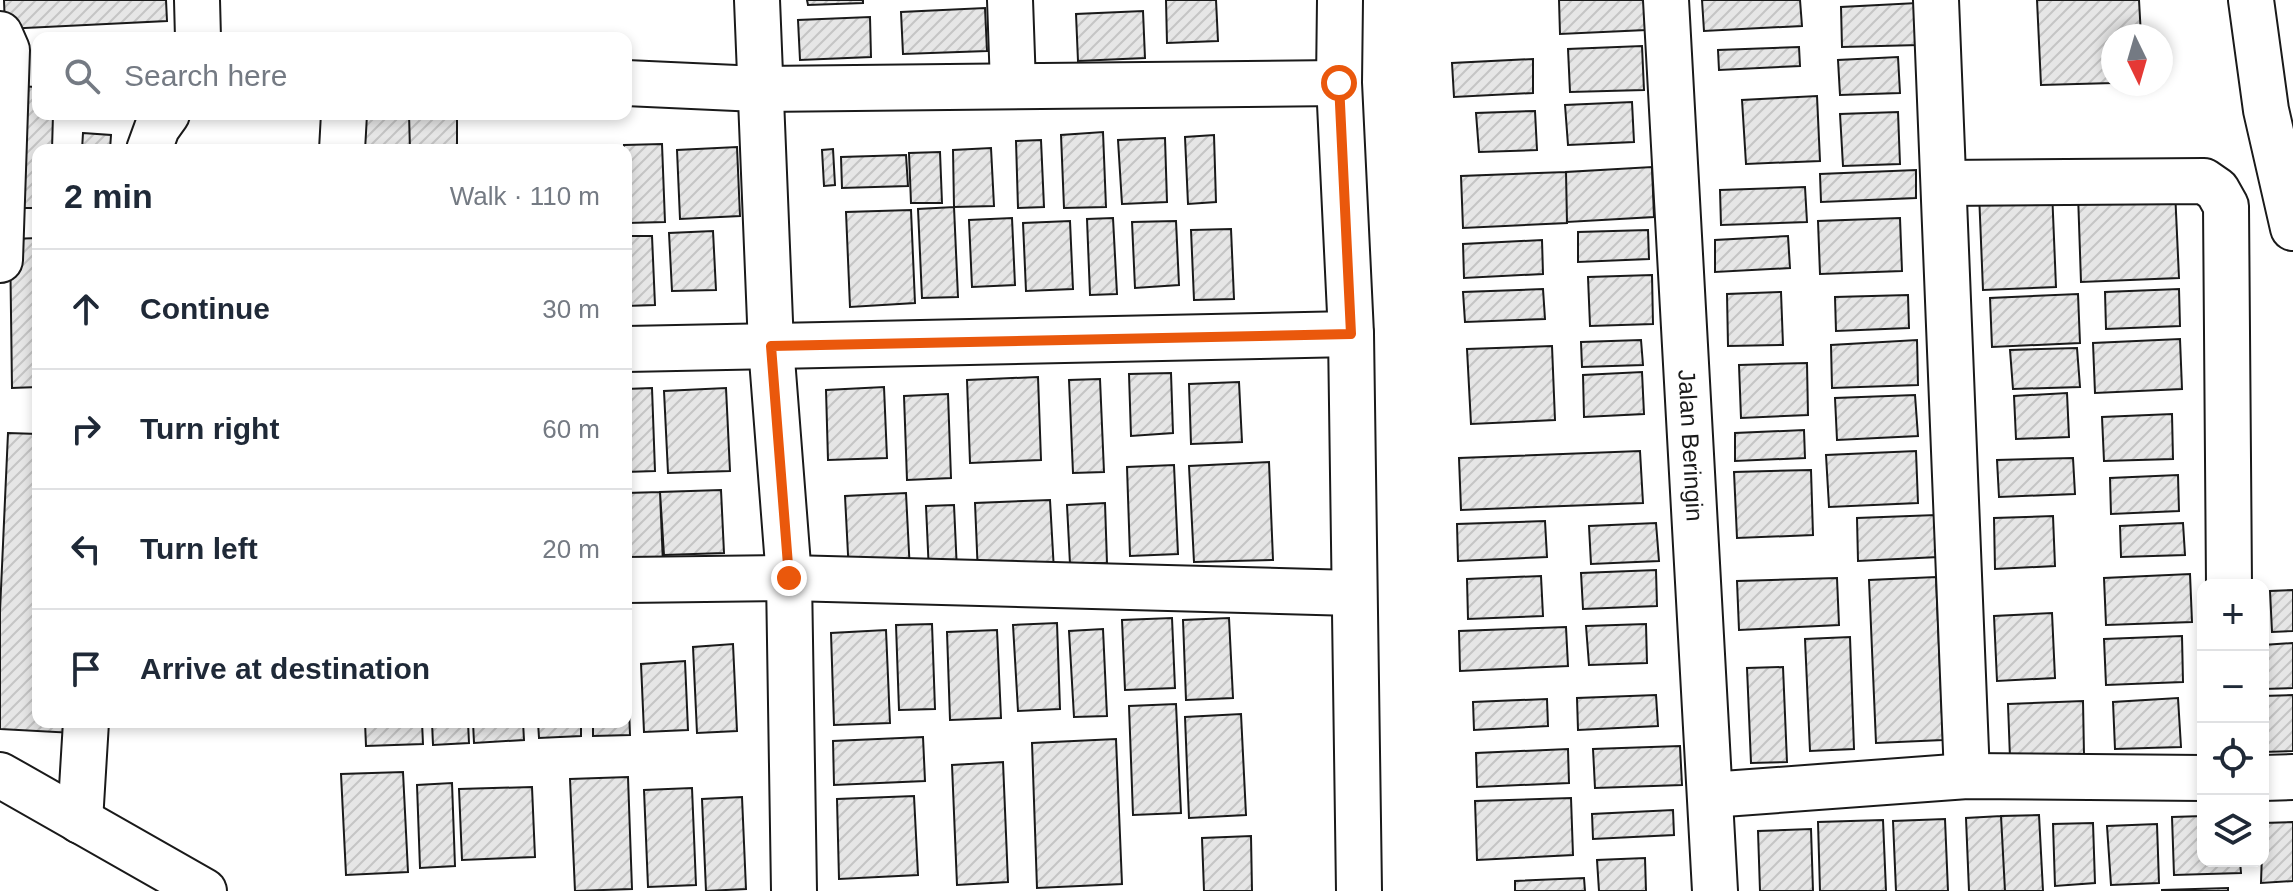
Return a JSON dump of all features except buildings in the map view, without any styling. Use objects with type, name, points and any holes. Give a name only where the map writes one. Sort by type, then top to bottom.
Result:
[{"type":"street","points":[[197,0],[198,32]]},
{"type":"street","points":[[757,0],[758,89],[771,346],[789,578],[794,891]]},
{"type":"street","points":[[1010,0],[1013,85]]},
{"type":"street","points":[[1340,0],[1339,83],[1351,334],[1359,891]]},
{"type":"street","name":"Jalan Beringin","points":[[1666,0],[1715,891]]},
{"type":"street","points":[[1936,0],[1967,776]]},
{"type":"street","points":[[2251,0],[2266,110],[2293,228]]},
{"type":"street","points":[[0,34],[7,50],[0,260]]},
{"type":"street","points":[[632,83],[758,89],[1339,83]]},
{"type":"street","points":[[151,144],[163,120]]},
{"type":"street","points":[[342,144],[344,120]]},
{"type":"street","points":[[1944,183],[2204,181],[2217,190],[2226,206],[2229,579]]},
{"type":"street","points":[[632,349],[1351,334]]},
{"type":"street","points":[[632,580],[789,578],[1354,593]]},
{"type":"street","points":[[80,821],[86,728]]},
{"type":"street","points":[[0,775],[204,891]]},
{"type":"street","points":[[1710,795],[1967,776],[2197,778]]},
{"type":"street","points":[[2269,778],[2293,777]]},
{"type":"route","points":[[789,578],[771,346],[1351,334],[1339,83]]}]
